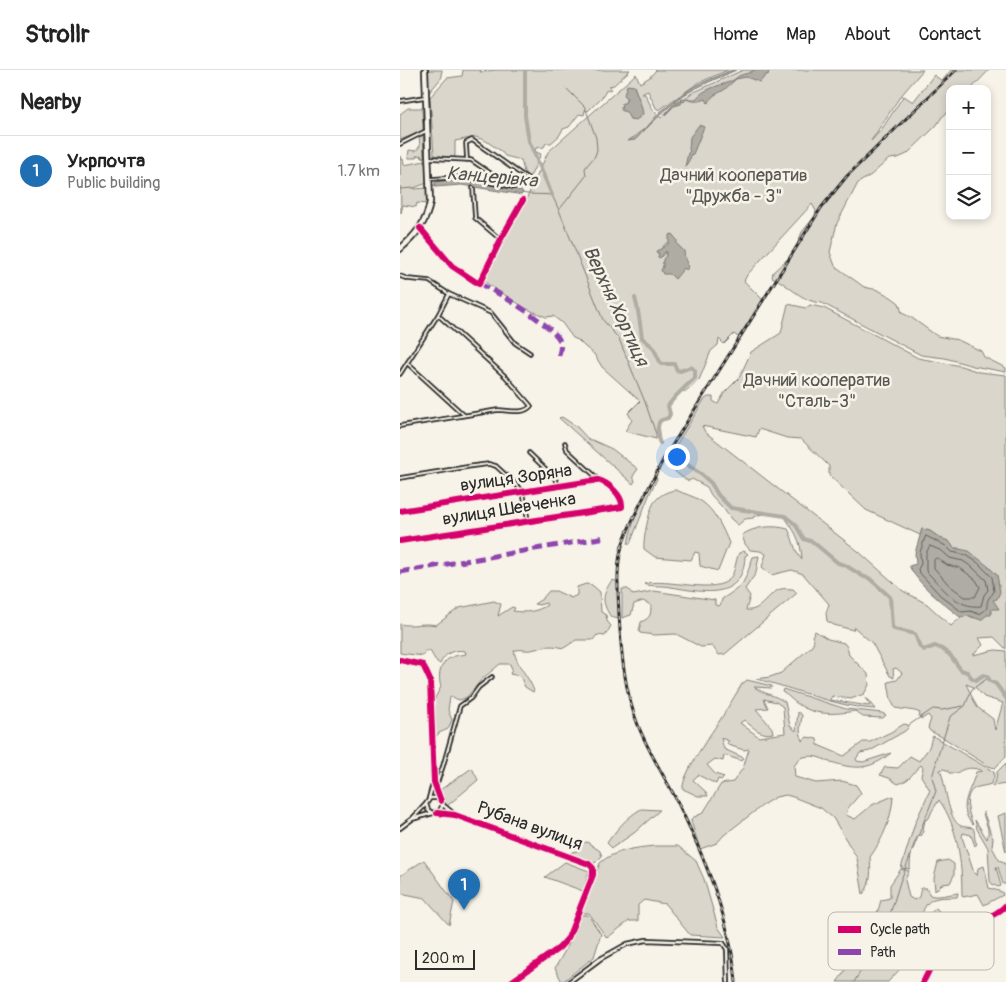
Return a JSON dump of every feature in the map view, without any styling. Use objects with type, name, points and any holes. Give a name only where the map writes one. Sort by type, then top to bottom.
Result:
[{"type":"main road","points":[[400,249],[420,228],[426,217],[431,194],[425,70]]},
{"type":"street","points":[[400,101],[427,97]]},
{"type":"street","points":[[400,144],[428,131]]},
{"type":"street","points":[[467,160],[466,143],[470,140],[474,141],[531,181]]},
{"type":"street","points":[[429,158],[474,161],[499,179]]},
{"type":"street","points":[[430,179],[461,177],[514,187]]},
{"type":"street","points":[[473,188],[475,218],[501,239]]},
{"type":"street","points":[[420,228],[452,266],[479,284],[523,200]]},
{"type":"street","points":[[400,276],[408,280],[429,281],[449,294],[493,314],[515,343],[530,353]]},
{"type":"street","points":[[400,374],[438,315],[449,294]]},
{"type":"street","points":[[400,426],[498,410],[526,410],[530,406],[506,376],[438,315]]},
{"type":"street","points":[[406,363],[465,416]]},
{"type":"street","points":[[565,443],[567,450],[595,476],[596,480]]},
{"type":"street","points":[[528,453],[554,477],[559,486]]},
{"type":"street","points":[[400,478],[489,464],[499,467],[524,492],[528,521]]},
{"type":"street","name":"вулиця Зоряна","points":[[400,511],[596,480],[604,482],[621,498],[622,507]]},
{"type":"street","name":"вулиця Шевченка","points":[[400,541],[622,507]]},
{"type":"street","points":[[400,660],[423,666],[430,680],[435,784],[442,802],[442,809],[437,813],[412,819]]},
{"type":"street","points":[[400,828],[412,819],[429,799],[443,766],[460,706],[492,677]]},
{"type":"street","points":[[429,799],[436,797],[442,802]]},
{"type":"street","name":"Рубана вулиця","points":[[442,802],[456,815]]},
{"type":"street","points":[[426,804],[428,810],[432,813]]},
{"type":"street","name":"Рубана вулиця","points":[[437,813],[456,815],[589,864],[593,868],[593,874],[568,938],[559,948],[511,982]]},
{"type":"street","points":[[994,915],[1006,905]]},
{"type":"street","points":[[568,982],[600,959],[627,944],[646,940],[720,942],[725,944],[727,950],[728,982]]},
{"type":"street","points":[[923,982],[929,970]]},
{"type":"green space","points":[[427,70],[442,70],[442,77],[428,94]]},
{"type":"green space","points":[[463,70],[481,70],[480,72],[496,70],[630,70],[614,85],[609,86],[611,89],[607,89],[603,96],[588,111],[585,110],[584,115],[579,114],[569,127],[563,129],[559,136],[551,143],[546,143],[544,147],[535,149],[536,152],[541,154],[531,175],[528,176],[524,172],[521,160],[505,156],[486,141],[476,137],[455,141],[455,158],[434,155],[430,97],[447,78],[462,76]]},
{"type":"green space","name":"Дачний кооператив \"Дружба - 3\"","points":[[656,70],[728,70],[698,83],[659,110],[656,108],[648,91],[641,94],[645,94],[653,110],[661,118],[673,105],[692,93],[743,70],[923,70],[899,98],[871,141],[882,129],[902,98],[904,96],[913,102],[934,75],[942,81],[951,70],[989,70],[975,85],[946,85],[946,114],[936,126],[907,154],[889,159],[871,175],[858,183],[837,223],[830,252],[835,266],[864,287],[878,290],[891,297],[899,303],[902,313],[937,336],[958,340],[981,351],[984,357],[1006,368],[1006,372],[973,366],[945,358],[921,355],[822,303],[808,300],[772,277],[773,272],[791,256],[802,232],[815,216],[816,211],[812,204],[747,275],[744,281],[764,301],[738,337],[734,334],[724,344],[719,339],[718,345],[711,351],[699,380],[687,391],[683,391],[671,400],[668,406],[670,414],[668,418],[659,423],[659,433],[656,435],[656,439],[625,431],[632,420],[628,413],[640,401],[602,367],[594,354],[573,338],[562,323],[553,316],[546,317],[527,309],[489,285],[484,281],[484,273],[524,204],[548,152],[636,74],[640,83],[650,77]],"holes":[[[627,86],[634,86],[641,106],[639,118],[630,119],[627,111],[626,94]],[[666,243],[669,243],[686,258],[684,267],[674,278],[663,267],[666,251],[658,257],[661,249]]]},
{"type":"green space","points":[[408,108],[422,108],[423,131],[400,140],[400,114]]},
{"type":"green space","points":[[423,135],[424,157],[422,158],[421,155],[416,156],[416,158],[409,158],[409,150],[416,151],[420,146],[419,137]]},
{"type":"green space","points":[[400,159],[403,159],[404,165],[425,161],[427,183],[414,188],[427,188],[427,204],[417,203],[416,207],[403,205],[401,213]]},
{"type":"green space","name":"Дачний кооператив \"Сталь-3\"","points":[[788,304],[806,308],[810,305],[824,308],[918,358],[961,366],[979,372],[1006,375],[1006,649],[994,637],[979,638],[983,645],[973,655],[995,650],[1006,651],[1006,756],[995,768],[988,766],[930,731],[928,728],[931,719],[928,715],[922,719],[919,717],[920,713],[895,708],[891,700],[888,682],[897,680],[902,673],[896,668],[893,669],[894,678],[890,676],[872,643],[854,627],[853,630],[827,621],[826,613],[829,604],[803,574],[792,570],[771,575],[762,567],[766,554],[750,550],[745,544],[742,535],[759,528],[777,527],[788,529],[802,560],[797,536],[783,515],[770,513],[758,515],[745,519],[738,525],[711,495],[707,487],[692,479],[686,480],[669,464],[665,463],[704,400],[708,397],[713,397],[713,401],[718,404],[725,392],[739,378],[751,352],[781,333]],"holes":[[[702,426],[756,437],[759,429],[787,438],[801,439],[829,466],[829,475],[866,510],[920,535],[922,529],[930,531],[954,548],[959,548],[974,618],[964,617],[951,626],[927,604],[903,591],[858,551],[705,432]],[[966,684],[976,688],[984,697],[1003,703],[995,730],[993,719],[977,707]]]},
{"type":"green space","points":[[562,417],[577,427],[589,440],[612,449],[638,469],[633,476],[635,481],[633,484],[559,418]]},
{"type":"green space","points":[[656,477],[657,479],[630,544],[628,544],[632,526],[639,509]]},
{"type":"green space","points":[[676,490],[706,505],[721,526],[729,543],[718,571],[700,566],[699,553],[695,552],[691,560],[655,557],[644,549],[647,524],[655,501],[661,495]]},
{"type":"green space","points":[[744,551],[748,554],[745,556],[743,571],[737,581],[719,591],[695,591],[644,584],[653,582],[714,586],[724,583],[732,575],[739,553]]},
{"type":"green space","points":[[759,556],[756,573],[745,589],[750,596],[746,610],[756,608],[781,589],[793,589],[797,593],[725,654],[719,655],[712,646],[701,647],[676,634],[654,635],[640,633],[641,622],[648,618],[651,612],[651,605],[643,601],[634,604],[631,615],[622,618],[622,589],[628,589],[633,595],[654,591],[715,600],[715,605],[719,606],[722,599],[743,582],[753,557]]},
{"type":"green space","points":[[612,580],[619,582],[618,619],[611,617],[604,603],[606,590]]},
{"type":"green space","points":[[586,584],[592,585],[600,592],[601,612],[606,615],[607,621],[611,626],[605,636],[597,635],[593,640],[576,640],[564,648],[550,646],[514,651],[534,691],[525,687],[520,676],[510,674],[512,669],[510,664],[500,664],[482,679],[467,697],[460,700],[450,697],[448,710],[452,720],[448,729],[439,733],[434,739],[434,702],[441,687],[440,675],[442,667],[450,658],[466,654],[465,651],[453,651],[444,657],[440,664],[430,651],[425,651],[423,656],[400,653],[400,624],[436,625],[459,608],[494,601],[501,604],[498,616],[512,607],[515,608],[513,611],[535,611],[547,605],[546,603],[534,604],[549,591],[556,591],[571,598],[577,595],[577,587]]},
{"type":"green space","points":[[815,631],[828,639],[844,643],[849,655],[868,674],[869,685],[864,694],[851,699],[832,696],[830,700],[869,706],[866,698],[875,709],[845,705],[756,679],[781,673],[812,646],[814,640],[812,636]]},
{"type":"green space","points":[[747,680],[772,686],[771,688],[754,687],[785,702],[790,726],[796,731],[798,712],[802,715],[800,730],[802,741],[807,737],[817,739],[818,745],[844,756],[863,742],[870,742],[904,724],[908,725],[909,727],[905,731],[870,751],[860,753],[856,759],[863,762],[891,753],[876,763],[855,767],[812,756],[800,758],[794,766],[795,777],[816,783],[842,781],[856,785],[861,793],[848,808],[846,815],[855,819],[872,805],[893,796],[886,828],[870,857],[871,871],[868,886],[863,894],[857,858],[833,818],[821,808],[786,795],[776,797],[767,802],[724,835],[717,843],[700,849],[691,821],[692,818],[703,813],[721,784],[733,782],[743,768],[749,749],[744,750],[728,745],[729,741],[721,738],[724,749],[744,758],[742,761],[724,755],[723,761],[715,759],[707,765],[715,774],[724,777],[722,780],[718,779],[716,784],[698,775],[693,780],[708,796],[698,796],[683,789],[684,782],[698,753],[742,684]],"holes":[[[764,699],[776,702],[783,707],[785,733],[759,737],[740,723],[744,720],[761,732],[773,733],[772,728],[756,709],[768,708]]]},
{"type":"green space","points":[[783,689],[846,709],[886,715],[883,718],[863,717],[855,711],[820,713],[796,703],[782,692]]},
{"type":"green space","points":[[933,736],[994,772],[991,784],[975,788],[969,796],[968,805],[973,825],[966,812],[966,799],[976,772],[982,771],[970,768],[957,773],[949,773],[947,770],[940,770],[950,809],[956,822],[961,826],[973,828],[974,830],[977,844],[975,846],[971,835],[963,833],[962,837],[974,873],[977,876],[978,868],[984,866],[989,888],[1002,892],[1003,895],[984,905],[978,894],[962,896],[958,845],[951,821],[939,800],[929,818],[925,820],[922,835],[918,836],[914,844],[910,869],[901,868],[915,823],[930,790],[921,776],[923,768],[921,765],[909,778],[898,784],[880,775],[885,767],[898,768],[910,756],[919,761],[930,746]]},
{"type":"green space","points":[[1006,763],[1006,784],[992,786],[996,780],[997,772]]},
{"type":"green space","points":[[472,768],[478,780],[447,806],[440,790]]},
{"type":"green space","points":[[641,809],[660,810],[634,833],[612,848],[607,843],[610,838],[626,820]]},
{"type":"green space","points":[[983,812],[993,838],[992,847],[999,860],[1004,862],[1006,866],[1006,884],[1003,884],[998,867],[996,867],[1001,886],[998,887],[990,881],[988,848],[977,829],[975,820],[987,839],[988,829]]},
{"type":"green space","points":[[1006,813],[1006,852],[998,816]]},
{"type":"green space","points":[[587,842],[600,851],[602,856],[595,863],[570,854],[577,851],[582,843]]},
{"type":"green space","points":[[654,846],[678,846],[696,861],[704,879],[718,927],[725,937],[690,935],[665,904],[644,900],[638,905],[638,921],[629,921],[607,938],[589,913],[581,913],[600,863],[618,852]]},
{"type":"green space","points":[[424,860],[454,902],[449,925],[425,898],[400,893],[400,876]]},
{"type":"green space","points":[[948,860],[954,864],[954,875],[950,883],[942,884],[935,891],[934,878],[938,862]]},
{"type":"green space","points":[[565,862],[589,871],[583,891],[545,877]]},
{"type":"green space","points":[[901,869],[909,871],[905,880],[909,897],[914,900],[919,897],[921,888],[926,888],[930,895],[933,896],[958,893],[957,897],[939,898],[931,901],[923,912],[877,912],[881,900],[890,898],[890,885]]},
{"type":"green space","points":[[936,908],[938,912],[932,912]]},
{"type":"green space","points":[[580,915],[588,915],[601,934],[594,957],[562,982],[555,968],[570,942]]},
{"type":"green space","points":[[845,970],[899,970],[888,982],[837,982]]},
{"type":"water","points":[[736,70],[684,95],[635,140],[628,141],[647,127],[660,112],[695,86]]},
{"type":"water","points":[[754,70],[769,70],[768,75],[760,82],[746,77],[736,79],[724,90],[713,96],[708,103],[706,99],[691,101],[686,99],[696,99],[707,90]]},
{"type":"water","points":[[627,85],[634,86],[642,107],[643,114],[636,120],[630,119],[626,112],[621,110],[622,103],[625,103],[627,98],[624,95]]},
{"type":"water","points":[[683,99],[686,99],[681,104],[675,106]]},
{"type":"water","points":[[699,125],[704,127],[693,154],[690,155],[691,157],[685,167],[690,151],[690,137]]},
{"type":"water","points":[[457,179],[522,191],[523,193],[521,195],[462,185],[435,187],[435,182]]},
{"type":"water","points":[[672,234],[677,240],[677,244],[684,251],[688,268],[686,270],[684,268],[675,279],[670,274],[663,274],[661,270],[666,251],[660,258],[658,257],[659,253],[656,251],[669,243],[669,235]]},
{"type":"water","points":[[922,529],[949,541],[954,548],[969,551],[997,575],[1000,592],[997,599],[993,600],[999,609],[992,609],[991,615],[987,615],[981,620],[970,616],[960,617],[926,588],[909,566],[916,564],[915,553]]},
{"type":"waterway","name":"Верхня Хортиця","points":[[525,70],[525,116],[529,141],[552,195]]},
{"type":"waterway","name":"Верхня Хортиця","points":[[566,88],[585,107],[596,138],[597,150],[595,156],[585,168],[586,176],[559,210],[603,320],[619,339],[657,437]]},
{"type":"waterway","name":"Канцерівка","points":[[425,186],[436,185]]},
{"type":"waterway","name":"Канцерівка","points":[[400,189],[414,188]]},
{"type":"waterway","name":"Канцерівка","points":[[522,193],[552,195],[559,210]]},
{"type":"waterway","name":"Верхня Хортиця","points":[[635,298],[642,338],[653,347],[661,364],[674,364],[677,370],[680,371],[691,367],[695,371],[695,378],[677,394],[668,406],[670,414],[668,418],[661,420],[659,423],[658,435],[660,443]]},
{"type":"waterway","name":"Верхня Хортиця","points":[[679,459],[711,483],[718,495],[731,508],[785,516],[795,524],[804,539],[813,542],[838,563],[869,578],[890,597],[892,627],[894,629],[915,634],[920,647],[924,650],[935,646],[942,649],[950,655],[961,670],[967,672],[972,678],[976,680],[983,675],[987,676],[990,681],[996,684],[1006,698]]},
{"type":"waterway","points":[[936,762],[950,717],[965,706],[972,689],[988,678]]},
{"type":"waterway","points":[[909,725],[933,709],[942,710],[963,706]]},
{"type":"waterway","points":[[891,912],[900,882],[936,791],[932,777],[936,764]]},
{"type":"waterway","points":[[854,982],[861,970]]},
{"type":"railway","points":[[736,982],[728,934],[706,865],[676,799],[642,735],[629,698],[622,656],[618,597],[620,554],[641,502],[663,460],[821,208],[847,176],[956,70]]},
{"type":"marked path","points":[[479,284],[498,293],[546,325],[559,339],[560,351],[558,358]]},
{"type":"marked path","points":[[400,572],[606,537]]},
{"type":"cycle path","points":[[420,228],[452,266],[479,284],[523,200]]},
{"type":"cycle path","points":[[400,511],[598,480],[614,490],[622,503],[622,507],[400,541]]},
{"type":"cycle path","points":[[400,660],[423,665],[430,680],[434,782],[441,801]]},
{"type":"cycle path","points":[[437,813],[455,815],[589,864],[593,868],[593,875],[568,938],[559,948],[511,982]]},
{"type":"cycle path","points":[[994,914],[1006,905]]},
{"type":"cycle path","points":[[923,982],[929,970]]},
{"type":"place","name":"Укрпочта","points":[[464,910]]}]
